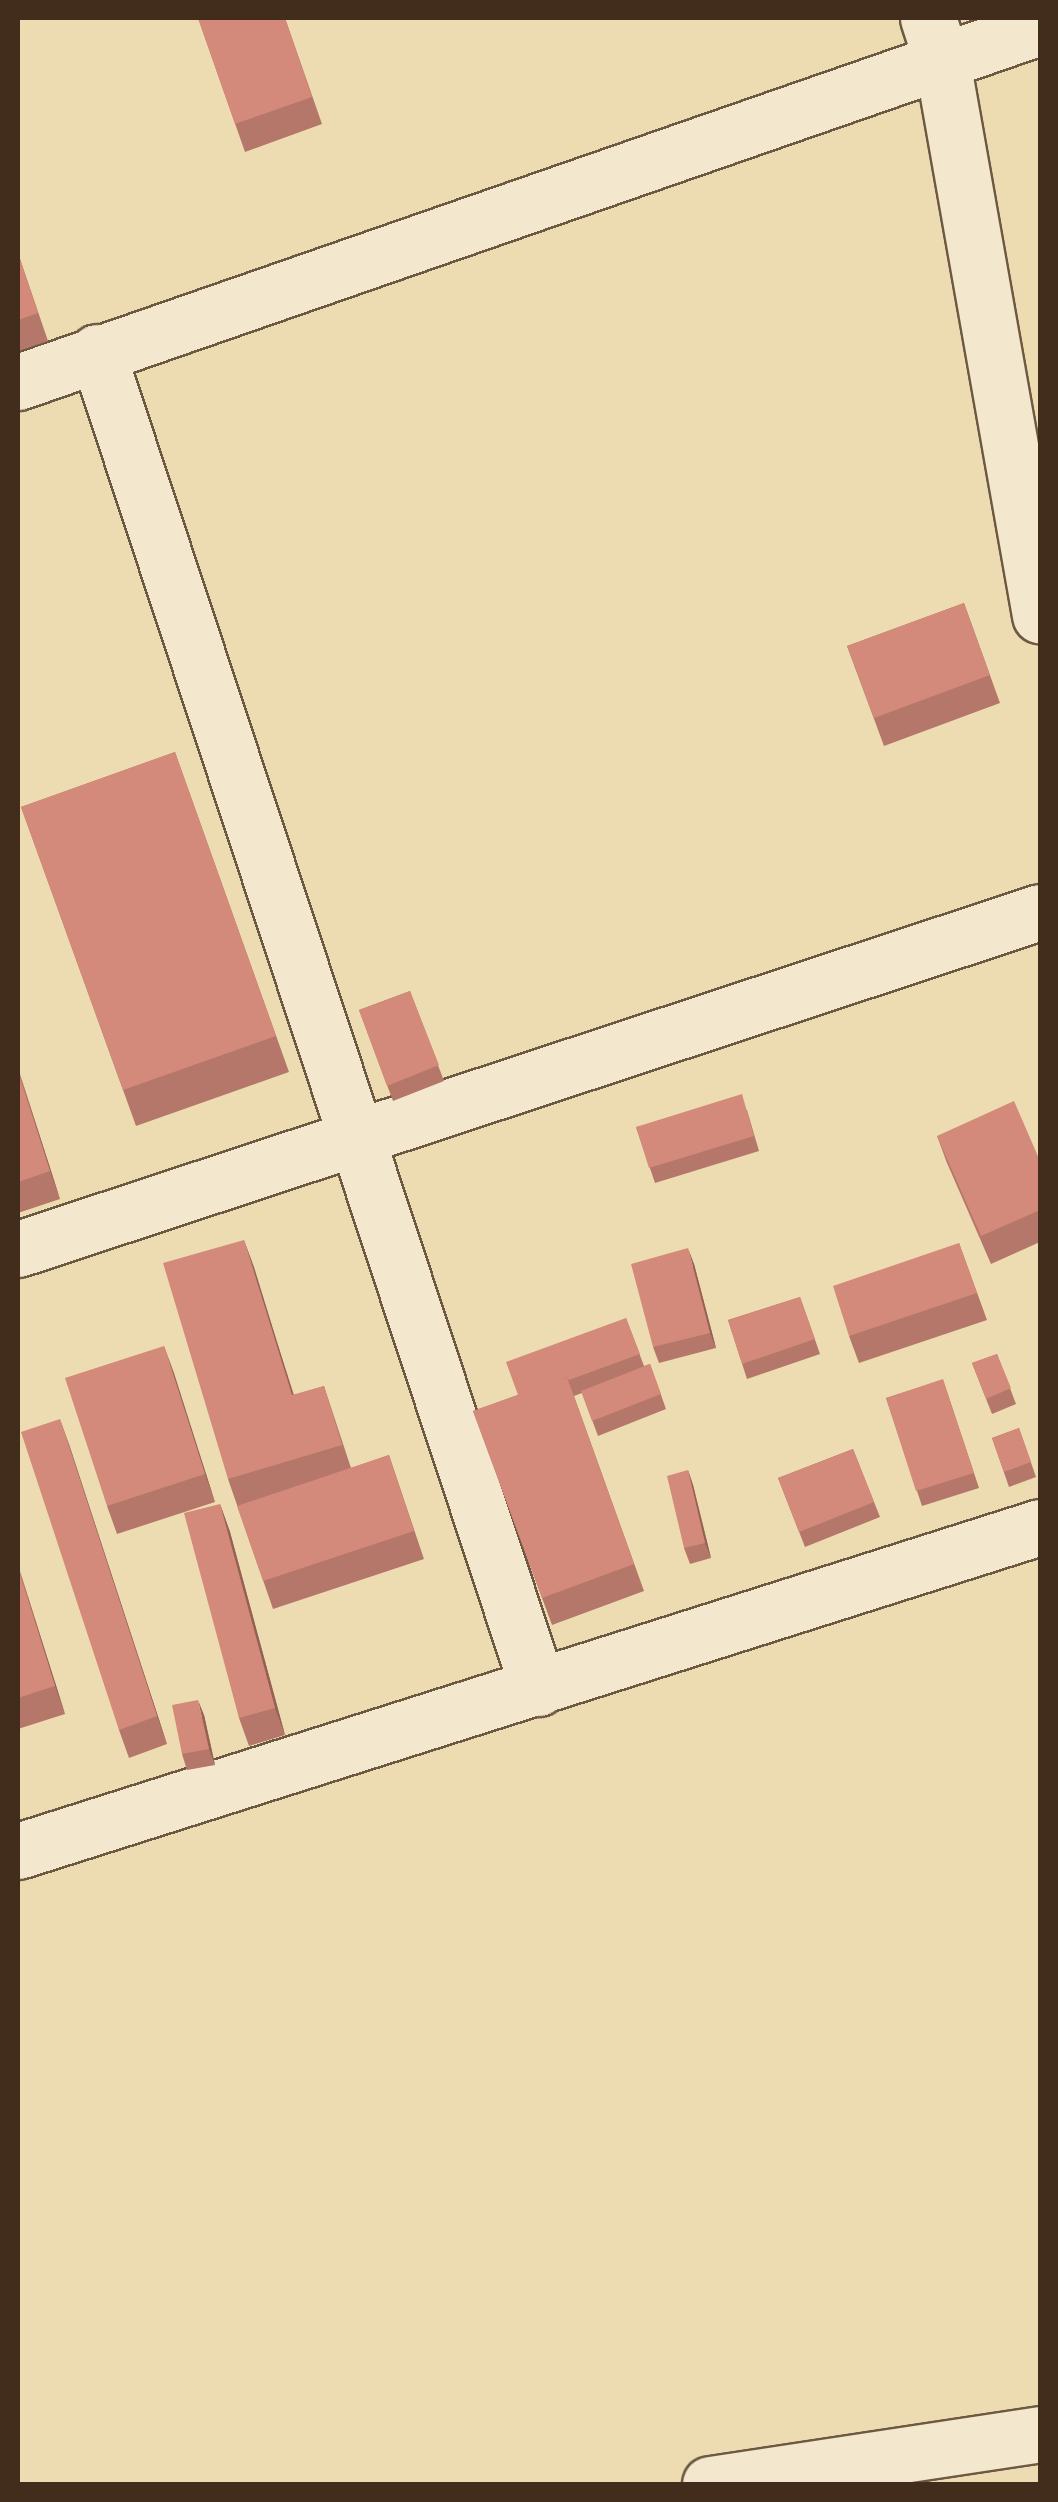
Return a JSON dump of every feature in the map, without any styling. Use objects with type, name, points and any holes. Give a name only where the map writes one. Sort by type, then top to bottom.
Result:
[{"type":"street","points":[[18,382],[935,39],[1040,27]]},
{"type":"street","points":[[935,39],[1040,615]]},
{"type":"street","points":[[98,352],[538,1688]]},
{"type":"street","points":[[18,1249],[1040,912]]},
{"type":"street","points":[[18,1851],[1040,1527]]},
{"type":"street","points":[[710,2484],[1040,2434]]},
{"type":"building","points":[[198,18],[285,18],[312,97],[235,124]]},
{"type":"building","points":[[18,253],[38,313],[18,320]]},
{"type":"building","points":[[964,603],[990,675],[874,718],[847,646]]},
{"type":"building","points":[[175,752],[276,1036],[123,1090],[21,807]]},
{"type":"building","points":[[410,991],[439,1065],[387,1086],[359,1010]]},
{"type":"building","points":[[18,1072],[50,1171],[18,1182]]},
{"type":"building","points":[[742,1094],[754,1136],[649,1168],[636,1127]]},
{"type":"building","points":[[1014,1101],[1040,1161],[1040,1210],[981,1236],[937,1136]]},
{"type":"building","points":[[244,1240],[292,1395],[324,1386],[342,1445],[228,1479],[163,1263]]},
{"type":"building","points":[[959,1243],[977,1293],[849,1336],[833,1286]]},
{"type":"building","points":[[688,1248],[710,1333],[653,1347],[631,1264]]},
{"type":"building","points":[[800,1297],[815,1339],[742,1364],[728,1320]]},
{"type":"building","points":[[626,1318],[640,1354],[518,1395],[506,1362]]},
{"type":"building","points":[[164,1346],[205,1474],[107,1506],[65,1378]]},
{"type":"building","points":[[997,1354],[1011,1388],[986,1399],[972,1363]]},
{"type":"building","points":[[650,1364],[661,1394],[592,1421],[581,1391]]},
{"type":"building","points":[[567,1377],[634,1564],[542,1598],[473,1411]]},
{"type":"building","points":[[943,1379],[974,1473],[916,1491],[886,1398]]},
{"type":"building","points":[[60,1419],[157,1716],[119,1730],[21,1432]]},
{"type":"building","points":[[1019,1428],[1031,1462],[1004,1472],[992,1438]]},
{"type":"building","points":[[853,1449],[874,1502],[799,1532],[778,1478]]},
{"type":"building","points":[[389,1455],[414,1531],[263,1581],[237,1506]]},
{"type":"building","points":[[688,1470],[705,1543],[684,1548],[667,1476]]},
{"type":"building","points":[[220,1504],[275,1708],[239,1718],[184,1513]]},
{"type":"building","points":[[18,1568],[55,1686],[18,1698]]},
{"type":"building","points":[[198,1700],[209,1749],[182,1754],[172,1705]]}]
